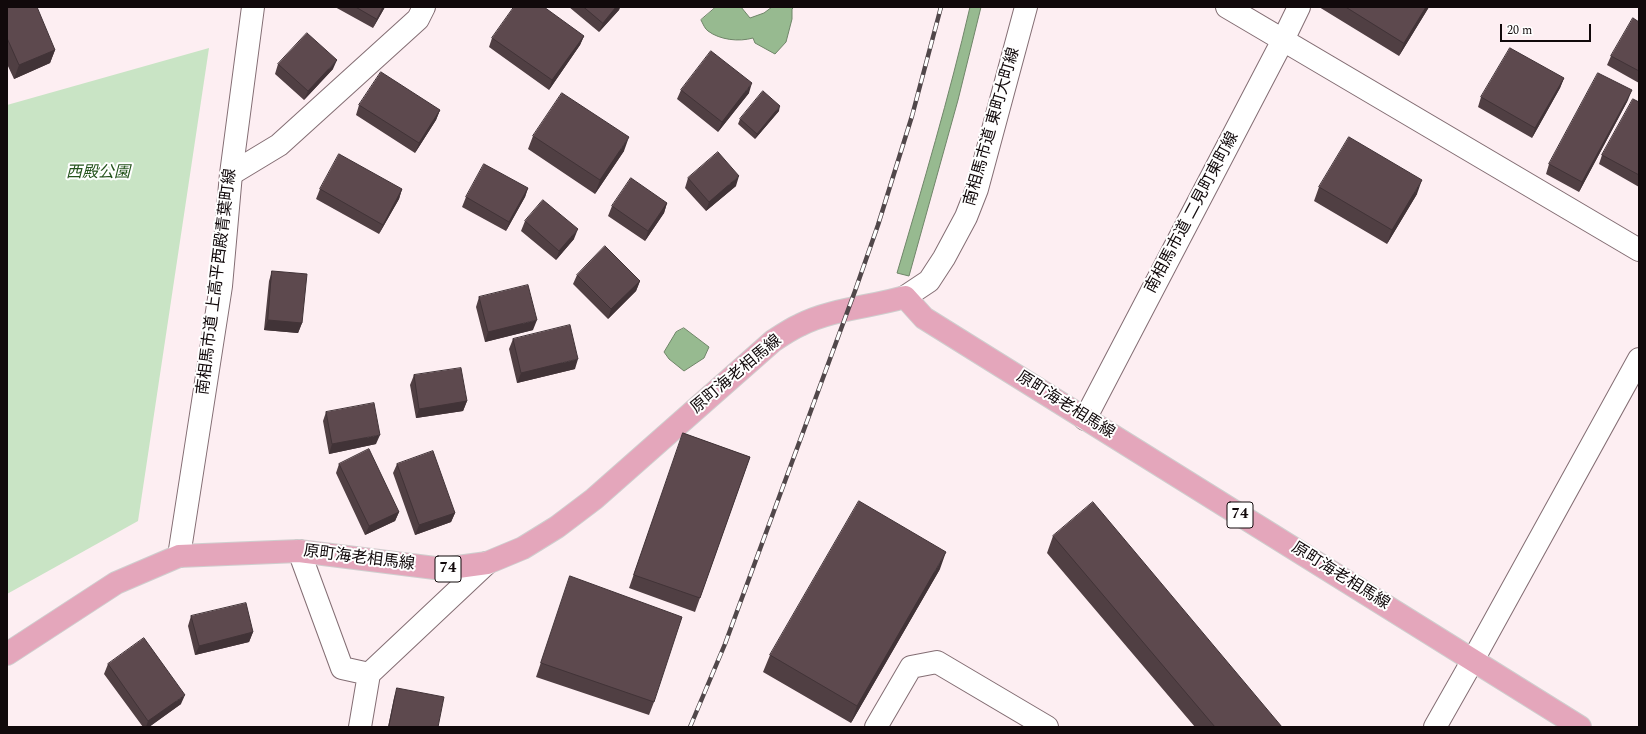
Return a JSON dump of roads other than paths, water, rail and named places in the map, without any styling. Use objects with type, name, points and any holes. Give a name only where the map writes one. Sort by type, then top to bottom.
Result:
[{"type":"main road","name":"原町海老相馬線","points":[[7,654],[116,582],[179,556],[299,551],[443,569],[487,563],[523,548],[557,527],[594,499],[773,341],[800,324],[848,309],[879,304],[905,297],[924,318],[1580,727]]},
{"type":"street","name":"南相馬市道 上高平西殿青葉町線","points":[[179,556],[221,286],[231,174],[253,7]]},
{"type":"street","points":[[231,174],[285,140],[418,19],[424,7]]},
{"type":"street","name":"南相馬市道 東町大町線","points":[[905,297],[929,281],[944,258],[966,218],[977,189],[1026,7]]},
{"type":"street","points":[[1227,7],[1639,250]]},
{"type":"street","name":"南相馬市道 二見町東町線","points":[[1085,419],[1299,7]]},
{"type":"street","points":[[1436,727],[1639,359]]},
{"type":"street","points":[[299,551],[342,668],[369,674]]},
{"type":"street","points":[[360,727],[369,674],[487,563]]},
{"type":"street","points":[[876,727],[911,667],[937,662],[1047,727]]},
{"type":"railway","points":[[690,727],[725,644],[855,291],[878,225],[912,116],[941,7]]},
{"type":"park label","name":"西殿公園","points":[[98,174]]}]
